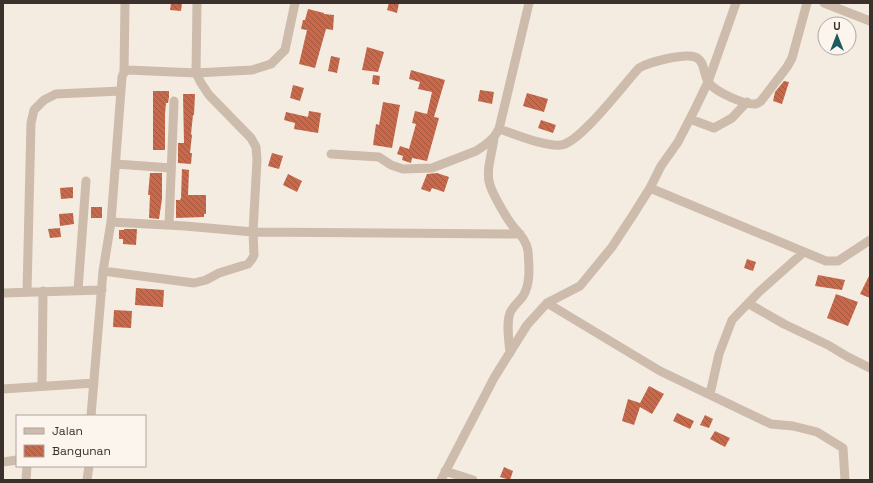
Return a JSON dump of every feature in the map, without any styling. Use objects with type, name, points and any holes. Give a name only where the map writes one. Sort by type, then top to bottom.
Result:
[{"type":"street","points":[[91,415],[103,271],[111,222],[122,77],[124,72],[125,3]]},
{"type":"street","points":[[103,271],[194,282],[206,280],[219,273],[248,264],[254,255],[253,232],[257,160],[256,147],[247,134],[209,95],[196,73],[197,3]]},
{"type":"street","points":[[124,72],[128,70],[196,73],[252,70],[271,64],[286,50],[295,3]]},
{"type":"street","points":[[331,154],[379,158],[391,165],[403,169],[432,168],[476,151],[485,145],[494,137],[499,128],[529,3]]},
{"type":"street","points":[[440,480],[494,378],[527,325],[547,303],[580,286],[612,247],[650,188],[678,142],[708,82],[736,3]]},
{"type":"street","points":[[499,128],[550,145],[563,145],[582,132],[608,105],[639,68],[656,62],[682,57],[696,57],[701,62],[708,82],[720,92],[756,104],[761,101],[787,67],[792,58],[807,3]]},
{"type":"street","points":[[824,3],[870,21]]},
{"type":"street","points":[[27,292],[31,123],[34,110],[44,100],[56,94],[121,91]]},
{"type":"street","points":[[169,225],[174,101]]},
{"type":"street","points":[[690,119],[714,128],[732,118],[747,102]]},
{"type":"street","points":[[494,137],[489,169],[490,185],[512,225],[520,234],[528,249],[527,285],[524,295],[513,307],[510,314],[510,353]]},
{"type":"street","points":[[116,164],[171,168]]},
{"type":"street","points":[[78,290],[86,181]]},
{"type":"street","points":[[650,188],[826,261],[838,261],[870,240]]},
{"type":"street","points":[[111,222],[253,232],[520,234]]},
{"type":"street","points":[[710,394],[719,354],[732,320],[776,276],[804,252]]},
{"type":"street","points":[[3,293],[102,290]]},
{"type":"street","points":[[42,386],[44,291]]},
{"type":"street","points":[[750,302],[751,305],[784,324],[828,345],[870,368]]},
{"type":"street","points":[[547,303],[660,371],[772,424],[793,426],[817,432],[844,448],[845,480]]},
{"type":"street","points":[[3,389],[94,382]]},
{"type":"street","points":[[3,462],[16,460]]},
{"type":"street","points":[[26,467],[26,480]]},
{"type":"street","points":[[87,480],[89,467]]},
{"type":"street","points":[[445,471],[473,480]]},
{"type":"building","points":[[171,3],[182,3],[181,11],[170,10]]},
{"type":"building","points":[[389,3],[399,3],[397,13],[387,10]]},
{"type":"building","points":[[308,9],[324,14],[334,15],[333,30],[326,29],[315,68],[299,64],[307,30],[301,29]]},
{"type":"building","points":[[367,47],[384,52],[378,72],[362,70]]},
{"type":"building","points":[[331,56],[340,58],[337,73],[328,71]]},
{"type":"building","points":[[411,70],[445,80],[434,117],[439,118],[427,161],[412,158],[411,163],[402,160],[403,156],[397,154],[400,146],[409,149],[416,124],[412,123],[415,111],[427,114],[432,92],[418,89],[420,82],[409,79]]},
{"type":"building","points":[[373,75],[380,76],[379,85],[372,84]]},
{"type":"building","points":[[784,81],[789,82],[782,104],[773,101],[775,92]]},
{"type":"building","points":[[293,85],[304,88],[300,101],[290,98]]},
{"type":"building","points":[[480,90],[494,92],[492,104],[478,101]]},
{"type":"building","points":[[153,91],[169,91],[165,114],[165,150],[153,150]]},
{"type":"building","points":[[527,93],[548,99],[544,112],[523,106]]},
{"type":"building","points":[[183,94],[195,94],[191,134],[191,164],[178,163],[178,143],[184,143]]},
{"type":"building","points":[[383,102],[400,105],[392,148],[373,145],[376,124],[379,125]]},
{"type":"building","points":[[309,111],[321,113],[318,133],[294,129],[295,123],[284,120],[286,112],[308,117]]},
{"type":"building","points":[[541,120],[556,125],[553,133],[538,128]]},
{"type":"building","points":[[272,153],[283,156],[279,169],[268,166]]},
{"type":"building","points":[[182,169],[189,170],[188,195],[206,195],[206,214],[204,214],[204,217],[176,218],[176,200],[180,200],[181,198]]},
{"type":"building","points":[[150,173],[162,173],[162,199],[159,219],[149,218],[150,195],[148,195]]},
{"type":"building","points":[[437,173],[449,177],[444,192],[432,188],[430,192],[421,189],[427,174]]},
{"type":"building","points":[[288,174],[302,181],[297,192],[283,185]]},
{"type":"building","points":[[73,187],[73,198],[61,199],[60,188]]},
{"type":"building","points":[[91,207],[102,207],[102,218],[91,218]]},
{"type":"building","points":[[73,213],[74,224],[60,226],[59,214]]},
{"type":"building","points":[[60,228],[61,237],[50,238],[48,229]]},
{"type":"building","points":[[137,229],[136,245],[123,244],[123,239],[119,239],[119,230]]},
{"type":"building","points":[[747,259],[756,262],[753,271],[744,268]]},
{"type":"building","points":[[870,274],[870,298],[860,294]]},
{"type":"building","points":[[818,275],[845,280],[842,290],[815,286]]},
{"type":"building","points":[[136,288],[164,290],[163,307],[135,305]]},
{"type":"building","points":[[836,294],[858,302],[848,326],[827,318]]},
{"type":"building","points":[[114,310],[132,311],[131,328],[113,327]]},
{"type":"building","points":[[649,386],[664,394],[652,414],[640,407],[634,425],[622,421],[628,399],[640,403]]},
{"type":"building","points":[[677,413],[694,421],[690,429],[673,421]]},
{"type":"building","points":[[705,415],[713,419],[709,428],[700,425]]},
{"type":"building","points":[[715,431],[730,438],[725,447],[710,439]]},
{"type":"building","points":[[504,467],[513,471],[510,480],[500,477]]}]
